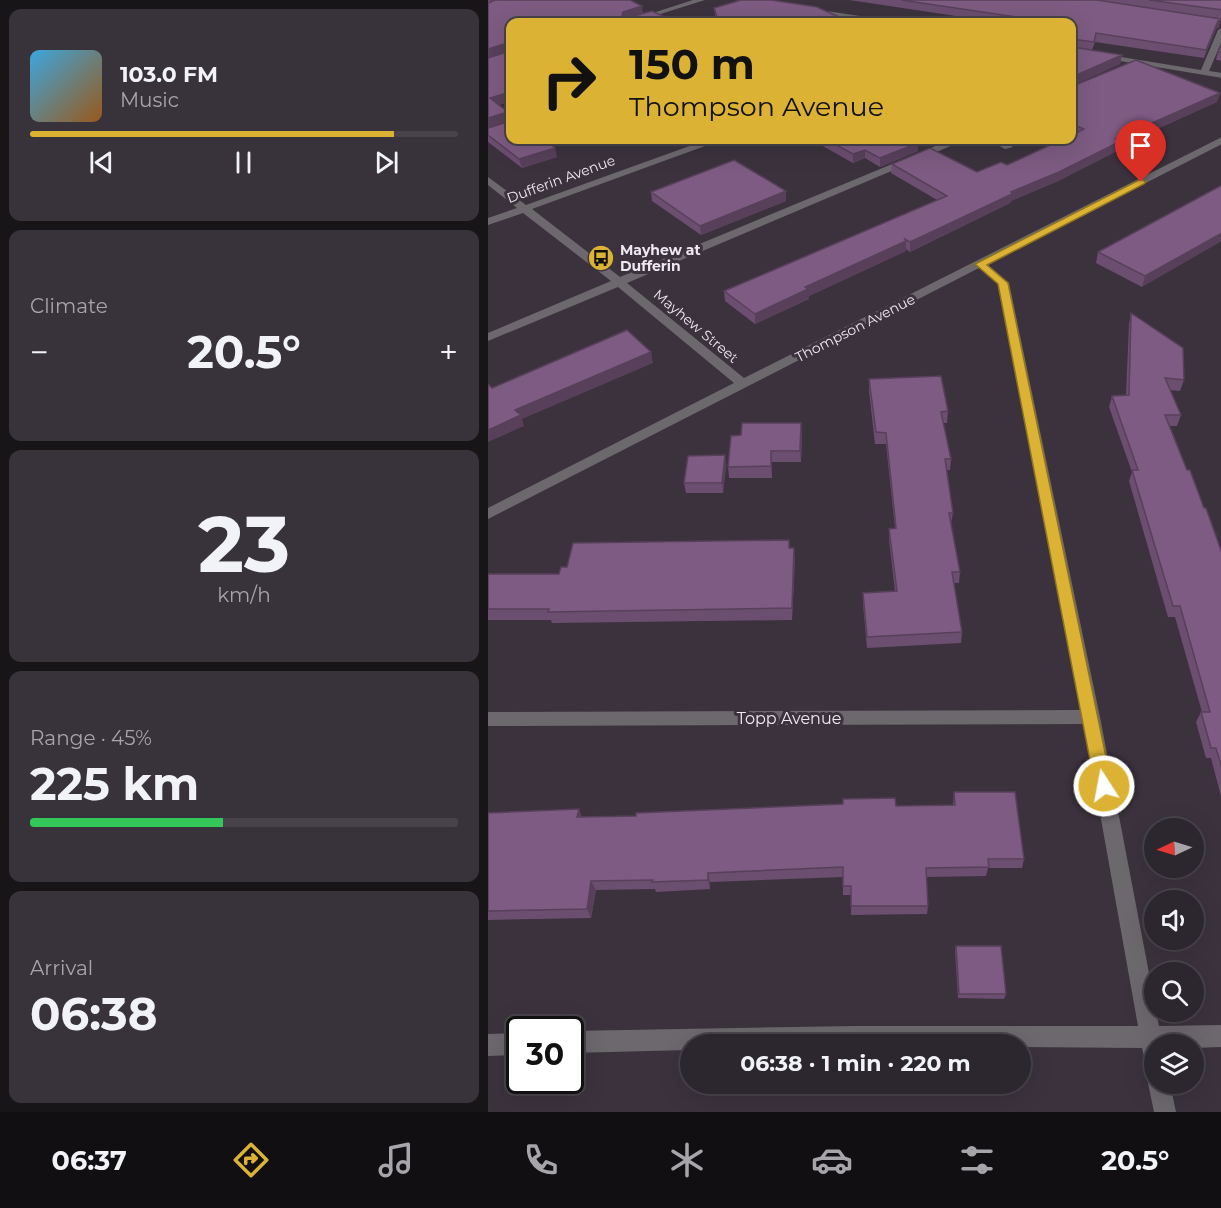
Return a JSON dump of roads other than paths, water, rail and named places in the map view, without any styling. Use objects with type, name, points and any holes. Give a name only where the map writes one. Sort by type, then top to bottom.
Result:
[{"type":"street","points":[[642,18],[701,0]]},
{"type":"street","points":[[799,9],[858,18]]},
{"type":"street","points":[[840,18],[844,16]]},
{"type":"street","points":[[1204,73],[1222,30]]},
{"type":"street","points":[[1076,52],[1222,76]]},
{"type":"street","points":[[1120,70],[1137,62]]},
{"type":"street","name":"Thompson Avenue","points":[[488,514],[1222,140]]},
{"type":"street","name":"Dufferin Avenue","points":[[488,222],[702,144]]},
{"type":"street","points":[[488,337],[947,144]]},
{"type":"street","points":[[1002,144],[1008,147]]},
{"type":"street","name":"Mayhew Street","points":[[488,180],[619,282],[743,384]]},
{"type":"street","points":[[980,264],[1003,283],[1091,717],[1150,1034]]},
{"type":"street","name":"Topp Avenue","points":[[488,719],[1091,717]]},
{"type":"street","points":[[1204,1039],[1222,1036]]},
{"type":"street","points":[[584,1042],[778,1037],[1144,1047]]},
{"type":"street","points":[[488,1045],[506,1044]]},
{"type":"street","points":[[1161,1094],[1165,1112]]},
{"type":"place","name":"Mayhew at Dufferin","points":[[601,258]]}]
